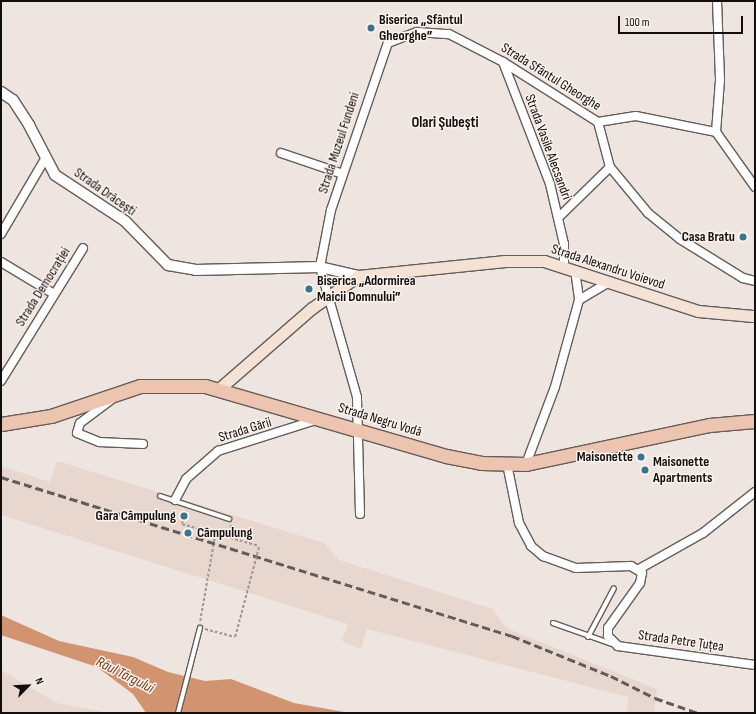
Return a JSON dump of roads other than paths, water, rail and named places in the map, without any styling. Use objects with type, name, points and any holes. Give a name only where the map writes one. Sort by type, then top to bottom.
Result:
[{"type":"main road","name":"Strada Alexandru Voievod","points":[[358,276],[505,261],[564,266],[698,311],[754,316]]},
{"type":"main road","points":[[220,388],[330,296],[358,276]]},
{"type":"main road","name":"Strada Negru Vodă","points":[[1,424],[51,416],[118,393],[157,384],[220,388],[446,456],[507,464],[526,464],[690,428],[755,421]]},
{"type":"street","points":[[716,1],[720,80],[716,132],[755,187]]},
{"type":"street","name":"Strada Sfântul Gheorghe","points":[[400,35],[417,32],[449,34],[503,62],[598,122],[636,116],[716,132]]},
{"type":"street","name":"Strada Muzeul Fundeni","points":[[320,267],[331,210],[382,56],[388,43],[400,35]]},
{"type":"street","name":"Strada Vasile Alecsandri","points":[[503,62],[559,217],[564,266]]},
{"type":"street","name":"Strada Drăcești","points":[[2,95],[29,125],[45,159],[55,175],[125,221],[168,265],[195,270],[320,267],[358,276]]},
{"type":"street","points":[[598,122],[610,167],[648,213],[680,239],[743,278],[755,281]]},
{"type":"street","points":[[281,153],[343,174]]},
{"type":"street","points":[[1,234],[45,159]]},
{"type":"street","points":[[559,217],[610,167]]},
{"type":"street","name":"Strada Democrației","points":[[1,381],[83,248]]},
{"type":"street","points":[[1,262],[54,294]]},
{"type":"street","points":[[320,267],[330,296],[354,386],[360,431],[360,514]]},
{"type":"street","points":[[526,464],[555,387],[579,300],[575,270]]},
{"type":"street","points":[[579,300],[609,282]]},
{"type":"street","points":[[118,393],[80,423],[77,433],[99,442],[143,444]]},
{"type":"street","name":"Strada Gării","points":[[175,500],[186,479],[218,451],[320,419]]},
{"type":"street","points":[[507,464],[519,522],[531,546],[543,556],[576,568],[640,571],[703,533],[755,492]]},
{"type":"street","name":"Strada Petre Țuțea","points":[[640,571],[640,583],[610,622],[608,636],[618,646],[755,665]]},
{"type":"lane","points":[[160,496],[229,519]]},
{"type":"lane","points":[[588,637],[614,588]]},
{"type":"lane","points":[[553,623],[588,637],[618,646]]},
{"type":"lane","points":[[178,713],[192,654],[200,628]]},
{"type":"water","name":"Râul Târgului","points":[[1,615],[59,641],[133,657],[168,672],[205,681],[231,679],[294,703],[350,713],[146,713],[133,694],[97,667],[1,635]]},
{"type":"railway","points":[[1,477],[512,636],[611,676],[655,698],[698,713]]},
{"type":"place","name":"Biserica „Sfântul Gheorghe”","points":[[371,28]]},
{"type":"place","name":"Casa Bratu","points":[[743,237]]},
{"type":"place","name":"Biserica „Adormirea Maicii Domnului”","points":[[309,289]]},
{"type":"place","name":"Maisonette","points":[[641,457]]},
{"type":"place","name":"Maisonette Apartments","points":[[645,470]]},
{"type":"place","name":"Gara Câmpulung","points":[[184,516]]},
{"type":"place","name":"Câmpulung","points":[[188,533]]},
{"type":"district","name":"Olari Şubeşti","points":[[445,123]]}]
